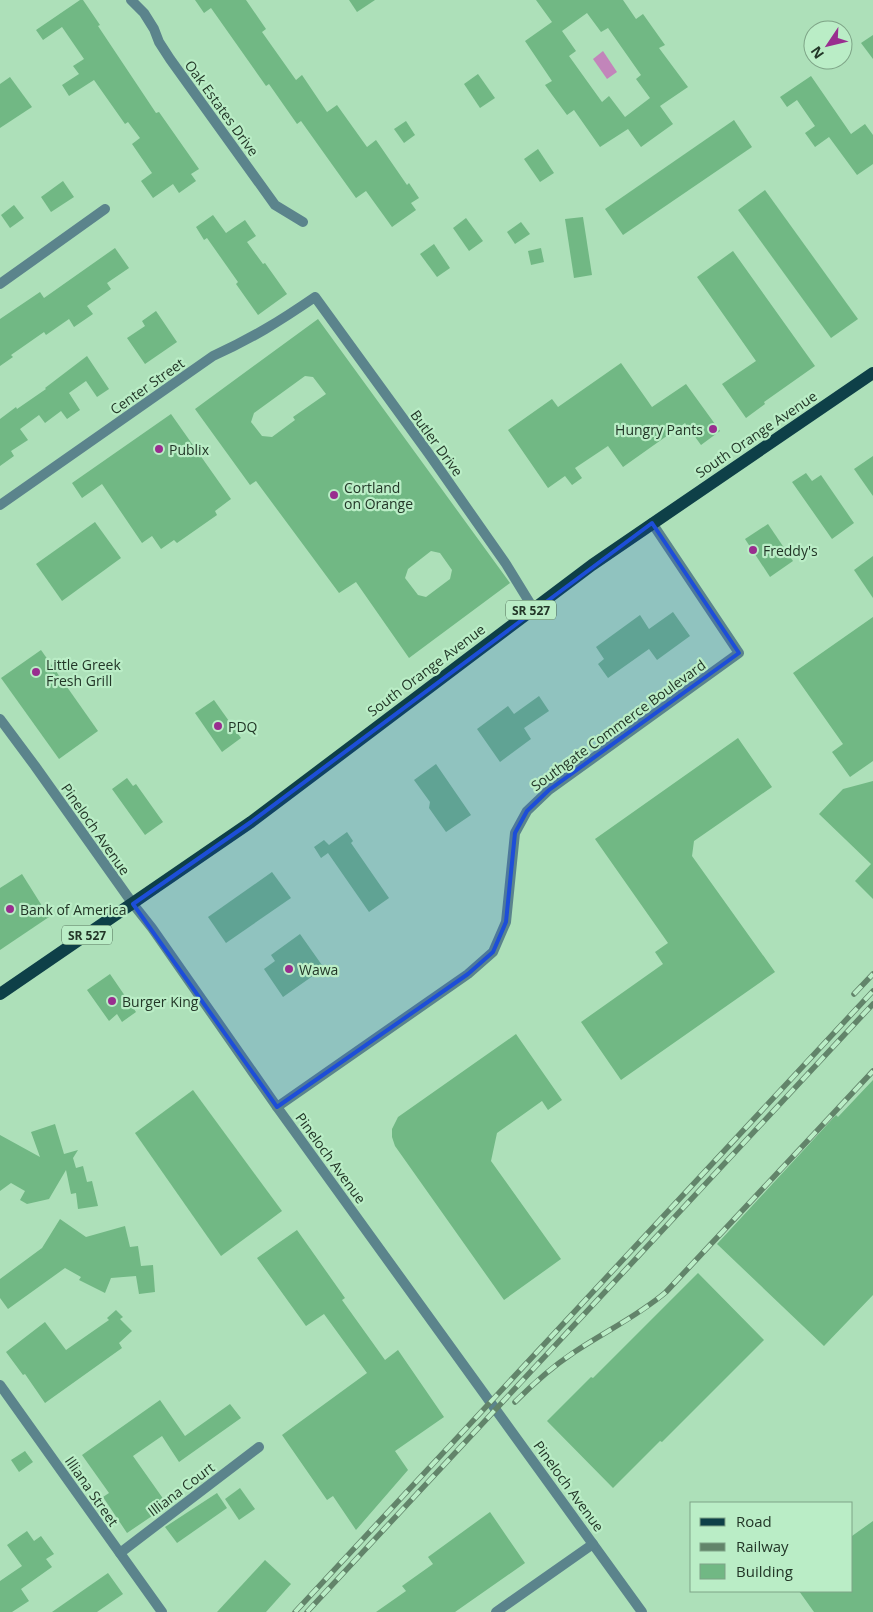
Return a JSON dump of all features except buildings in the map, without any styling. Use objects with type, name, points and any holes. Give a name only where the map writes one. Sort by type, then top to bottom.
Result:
[{"type":"main road","name":"South Orange Avenue","points":[[0,994],[258,817],[534,608],[652,523],[873,373]]},
{"type":"street","name":"Oak Estates Drive","points":[[131,0],[144,13],[170,59],[275,205],[303,222]]},
{"type":"street","points":[[0,284],[105,210]]},
{"type":"street","name":"Center Street","points":[[0,505],[213,356],[277,324],[315,298]]},
{"type":"street","name":"Butler Drive","points":[[315,298],[500,556],[534,608]]},
{"type":"street","name":"Southgate Commerce Boulevard","points":[[277,1106],[468,974],[493,952],[506,922],[515,833],[526,811],[549,790],[739,653],[652,523]]},
{"type":"street","name":"Pineloch Avenue","points":[[0,719],[642,1612]]},
{"type":"street","name":"Illiana Street","points":[[0,1385],[162,1612]]},
{"type":"street","name":"Illiana Court","points":[[120,1553],[259,1447]]},
{"type":"street","points":[[496,1612],[593,1544]]},
{"type":"highlighted area","points":[[652,523],[739,653],[549,790],[527,811],[515,833],[506,922],[493,952],[468,974],[277,1107],[133,904],[251,822]]},
{"type":"shaded area","points":[[603,51],[617,72],[607,79],[593,59]]},
{"type":"railway","points":[[854,994],[873,974]]},
{"type":"railway","points":[[295,1612],[873,991]]},
{"type":"railway","points":[[307,1612],[873,1004]]},
{"type":"railway","points":[[515,1402],[565,1358],[644,1309],[666,1292],[873,1071]]},
{"type":"place","name":"Hungry Pants","points":[[713,429]]},
{"type":"place","name":"Publix","points":[[159,449]]},
{"type":"place","name":"Cortland on Orange","points":[[334,495]]},
{"type":"place","name":"Freddy's","points":[[753,550]]},
{"type":"place","name":"Little Greek Fresh Grill","points":[[36,672]]},
{"type":"place","name":"PDQ","points":[[218,726]]},
{"type":"place","name":"Bank of America","points":[[10,909]]},
{"type":"place","name":"Wawa","points":[[289,969]]},
{"type":"place","name":"Burger King","points":[[112,1001]]}]
